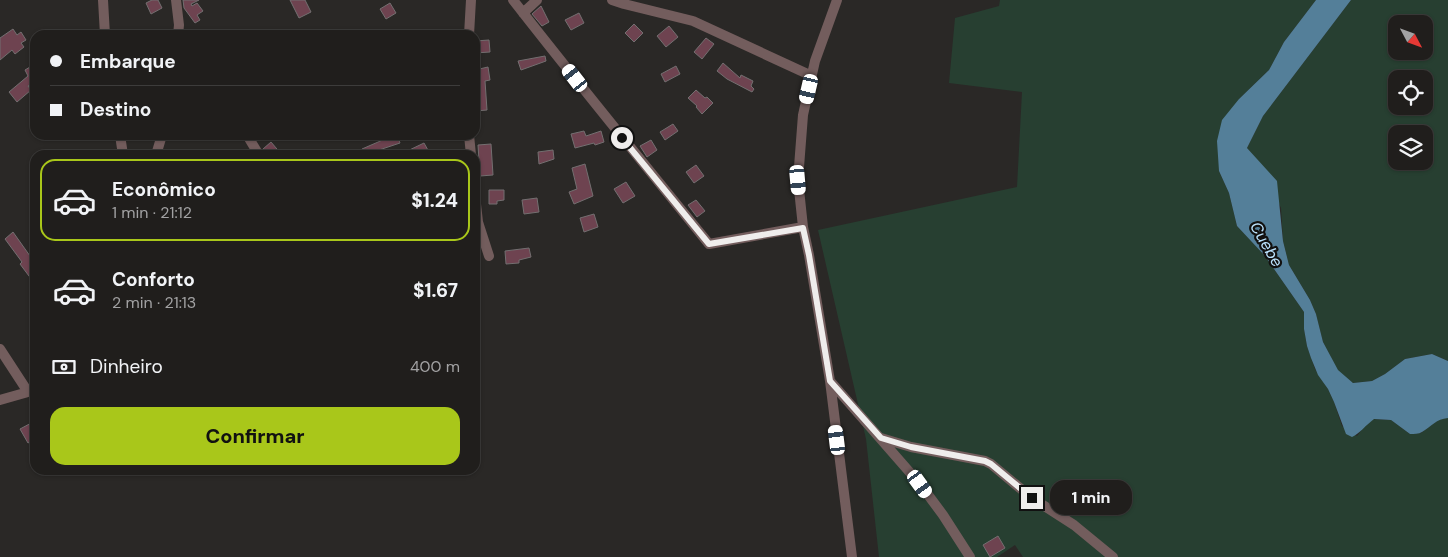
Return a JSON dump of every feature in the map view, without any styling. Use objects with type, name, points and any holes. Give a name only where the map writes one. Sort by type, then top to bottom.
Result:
[{"type":"street","points":[[103,0],[106,30]]},
{"type":"street","points":[[176,0],[178,30]]},
{"type":"street","points":[[469,30],[471,0]]},
{"type":"street","points":[[512,0],[709,244],[803,228]]},
{"type":"street","points":[[523,13],[537,0]]},
{"type":"street","points":[[612,0],[693,21],[812,76]]},
{"type":"street","points":[[837,0],[815,62],[803,115],[798,180],[803,228],[830,381],[852,557]]},
{"type":"street","points":[[480,228],[489,256]]},
{"type":"street","points":[[0,349],[30,389]]},
{"type":"street","points":[[830,381],[920,484],[944,515],[970,557]]},
{"type":"street","points":[[0,400],[30,390]]},
{"type":"street","points":[[881,438],[911,447],[985,461],[991,464],[1032,498],[1074,525],[1114,557]]},
{"type":"green space","points":[[1000,0],[1316,0],[1284,42],[1269,70],[1239,99],[1219,171],[1229,193],[1237,226],[1265,256],[1304,312],[1307,346],[1315,369],[1334,402],[1342,426],[1357,436],[1373,419],[1391,420],[1410,434],[1421,433],[1441,418],[1448,418],[1448,557],[1023,557],[1015,545],[997,557],[879,557],[866,439],[818,230],[1017,187],[1022,92],[949,83],[955,18],[999,6]]},
{"type":"green space","points":[[1351,0],[1448,0],[1448,361],[1432,354],[1405,359],[1372,381],[1353,383],[1338,371],[1323,342],[1316,314],[1310,300],[1289,265],[1283,241],[1281,208],[1259,162],[1247,148],[1263,116]]},
{"type":"water","name":"Cuebe","points":[[1316,0],[1351,0],[1263,116],[1247,148],[1277,181],[1283,241],[1289,265],[1310,300],[1316,314],[1323,342],[1338,370],[1353,383],[1372,381],[1405,359],[1432,354],[1448,361],[1448,418],[1437,421],[1418,434],[1410,434],[1391,420],[1374,419],[1354,436],[1346,434],[1334,402],[1318,375],[1311,358],[1304,329],[1304,312],[1265,256],[1237,226],[1229,193],[1219,171],[1217,141],[1222,120],[1239,99],[1269,70],[1284,42]]},
{"type":"building","points":[[158,0],[162,8],[151,14],[146,3]]},
{"type":"building","points":[[183,0],[199,0],[191,4],[192,6],[197,3],[203,11],[197,15],[200,20],[195,23],[184,8]]},
{"type":"building","points":[[290,0],[305,0],[311,12],[299,18]]},
{"type":"building","points":[[390,3],[396,13],[386,19],[380,9]]},
{"type":"building","points":[[541,6],[549,22],[542,26],[532,14]]},
{"type":"building","points":[[579,13],[584,23],[571,30],[565,20]]},
{"type":"building","points":[[634,24],[643,33],[634,42],[625,33]]},
{"type":"building","points":[[669,26],[678,37],[666,47],[657,36]]},
{"type":"building","points":[[13,29],[17,35],[21,32],[26,40],[21,43],[24,47],[15,54],[12,50],[0,60],[0,38]]},
{"type":"building","points":[[706,38],[714,44],[702,59],[694,52]]},
{"type":"building","points":[[489,40],[490,52],[480,53],[480,41]]},
{"type":"building","points":[[545,56],[546,61],[521,70],[518,61]]},
{"type":"building","points":[[723,63],[740,78],[741,75],[753,81],[751,86],[754,89],[752,92],[727,79],[717,71]]},
{"type":"building","points":[[676,66],[680,74],[665,82],[661,74]]},
{"type":"building","points":[[30,67],[30,85],[28,86],[30,91],[17,102],[9,92],[28,76],[25,70]]},
{"type":"building","points":[[488,67],[490,80],[485,81],[487,110],[480,111],[480,69]]},
{"type":"building","points":[[696,90],[713,103],[702,114],[697,106],[688,98]]},
{"type":"building","points":[[673,124],[678,131],[665,140],[660,132]]},
{"type":"building","points":[[584,131],[586,136],[601,131],[604,142],[575,148],[571,134]]},
{"type":"building","points":[[383,140],[399,140],[400,143],[379,150],[362,149]]},
{"type":"building","points":[[651,140],[657,150],[647,157],[640,146]]},
{"type":"building","points":[[271,142],[278,150],[264,150]]},
{"type":"building","points":[[424,143],[428,150],[409,150]]},
{"type":"building","points":[[491,144],[493,175],[480,176],[480,150],[478,150],[478,145]]},
{"type":"building","points":[[553,150],[554,159],[539,164],[538,152]]},
{"type":"building","points":[[585,164],[593,196],[574,204],[569,192],[577,189],[572,168]]},
{"type":"building","points":[[696,165],[704,176],[694,183],[686,172]]},
{"type":"building","points":[[626,182],[635,196],[623,203],[614,189]]},
{"type":"building","points":[[489,190],[504,190],[504,200],[497,201],[497,204],[489,204]]},
{"type":"building","points":[[537,198],[539,212],[524,214],[522,200]]},
{"type":"building","points":[[696,200],[705,211],[697,217],[688,205]]},
{"type":"building","points":[[594,214],[598,227],[584,232],[580,218]]},
{"type":"building","points":[[13,232],[30,256],[30,277],[20,264],[22,262],[5,239]]},
{"type":"building","points":[[529,248],[531,257],[519,260],[519,263],[506,264],[505,251]]},
{"type":"building","points":[[30,424],[30,442],[28,443],[20,429]]},
{"type":"building","points":[[998,536],[1005,548],[990,557],[983,545]]},
{"type":"route","points":[[622,138],[709,244],[803,228],[830,381],[881,438],[911,447],[985,461],[1032,498]]}]
